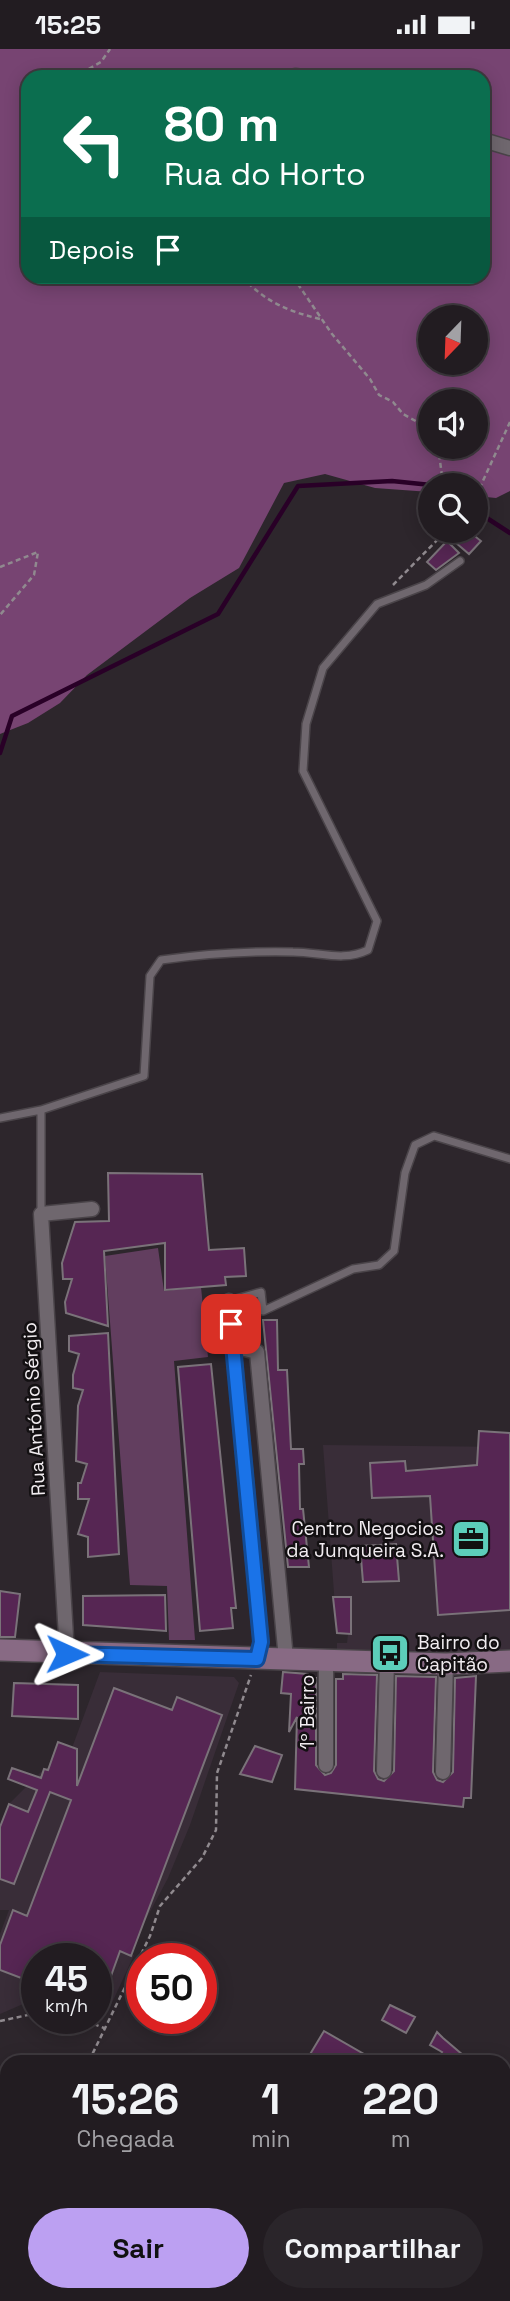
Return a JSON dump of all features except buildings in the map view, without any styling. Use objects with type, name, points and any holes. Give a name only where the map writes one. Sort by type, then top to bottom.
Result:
[{"type":"main road","points":[[0,1650],[446,1664],[510,1661]]},
{"type":"street","points":[[490,142],[510,148]]},
{"type":"street","points":[[41,1214],[92,1209]]},
{"type":"street","name":"Rua António Sérgio","points":[[41,1214],[67,1654]]},
{"type":"street","points":[[229,1301],[261,1642],[257,1659]]},
{"type":"street","points":[[233,1346],[257,1352],[286,1659]]},
{"type":"street","name":"1º Bairro","points":[[326,1660],[326,1765]]},
{"type":"street","points":[[384,1771],[387,1661]]},
{"type":"street","points":[[443,1772],[446,1664]]},
{"type":"lane","points":[[0,1118],[41,1110],[144,1076],[150,976],[162,960],[194,955],[294,952],[352,958],[368,950],[377,921],[303,771],[306,724],[323,668],[377,604],[426,585],[460,561]]},
{"type":"lane","points":[[41,1110],[41,1214]]},
{"type":"lane","points":[[229,1301],[261,1292],[263,1311],[353,1269],[379,1265],[394,1251],[405,1173],[415,1145],[434,1136],[510,1159]]},
{"type":"path","points":[[87,70],[102,62],[110,49]]},
{"type":"path","points":[[249,284],[286,311],[321,320]]},
{"type":"path","points":[[298,284],[321,320],[370,379],[379,395],[393,401],[403,414],[418,422]]},
{"type":"path","points":[[487,473],[510,422]]},
{"type":"path","points":[[377,604],[434,543]]},
{"type":"path","points":[[0,567],[38,552],[34,575],[0,615]]},
{"type":"path","points":[[112,2012],[150,1936],[160,1906],[202,1858],[216,1830],[218,1773],[257,1659]]},
{"type":"path","points":[[0,2021],[21,2016]]},
{"type":"path","points":[[92,2055],[101,2034]]},
{"type":"shaded area","points":[[0,49],[510,49],[510,491],[496,498],[488,497],[488,473],[418,473],[418,491],[375,488],[325,474],[284,483],[239,568],[190,598],[87,675],[60,703],[28,723],[0,734]]},
{"type":"shaded area","points":[[158,1248],[164,1291],[201,1287],[208,1357],[174,1361],[195,1640],[169,1640],[167,1586],[130,1585],[105,1256]]},
{"type":"shaded area","points":[[323,1445],[510,1447],[510,1650],[481,1653],[347,1649],[347,1654],[337,1654],[337,1643],[347,1643],[348,1634],[337,1633]]},
{"type":"shaded area","points":[[100,1672],[234,1677],[239,1683],[190,1825],[168,1878],[136,1943],[126,1943],[126,1972],[112,2003],[112,1943],[21,1943],[21,2005],[0,2014],[0,1934],[9,1910],[0,1910],[0,1827],[9,1804],[44,1769],[62,1775]]},
{"type":"waterway","points":[[0,753],[12,716],[218,614],[298,486],[392,481],[418,484]]},
{"type":"waterway","points":[[488,519],[510,533]]},
{"type":"place","name":"Centro Negocios da Junqueira S.A.","points":[[471,1539]]},
{"type":"place","name":"Bairro do Capitão","points":[[390,1653]]},
{"type":"route","points":[[67,1654],[257,1659],[261,1642],[231,1324]]}]
